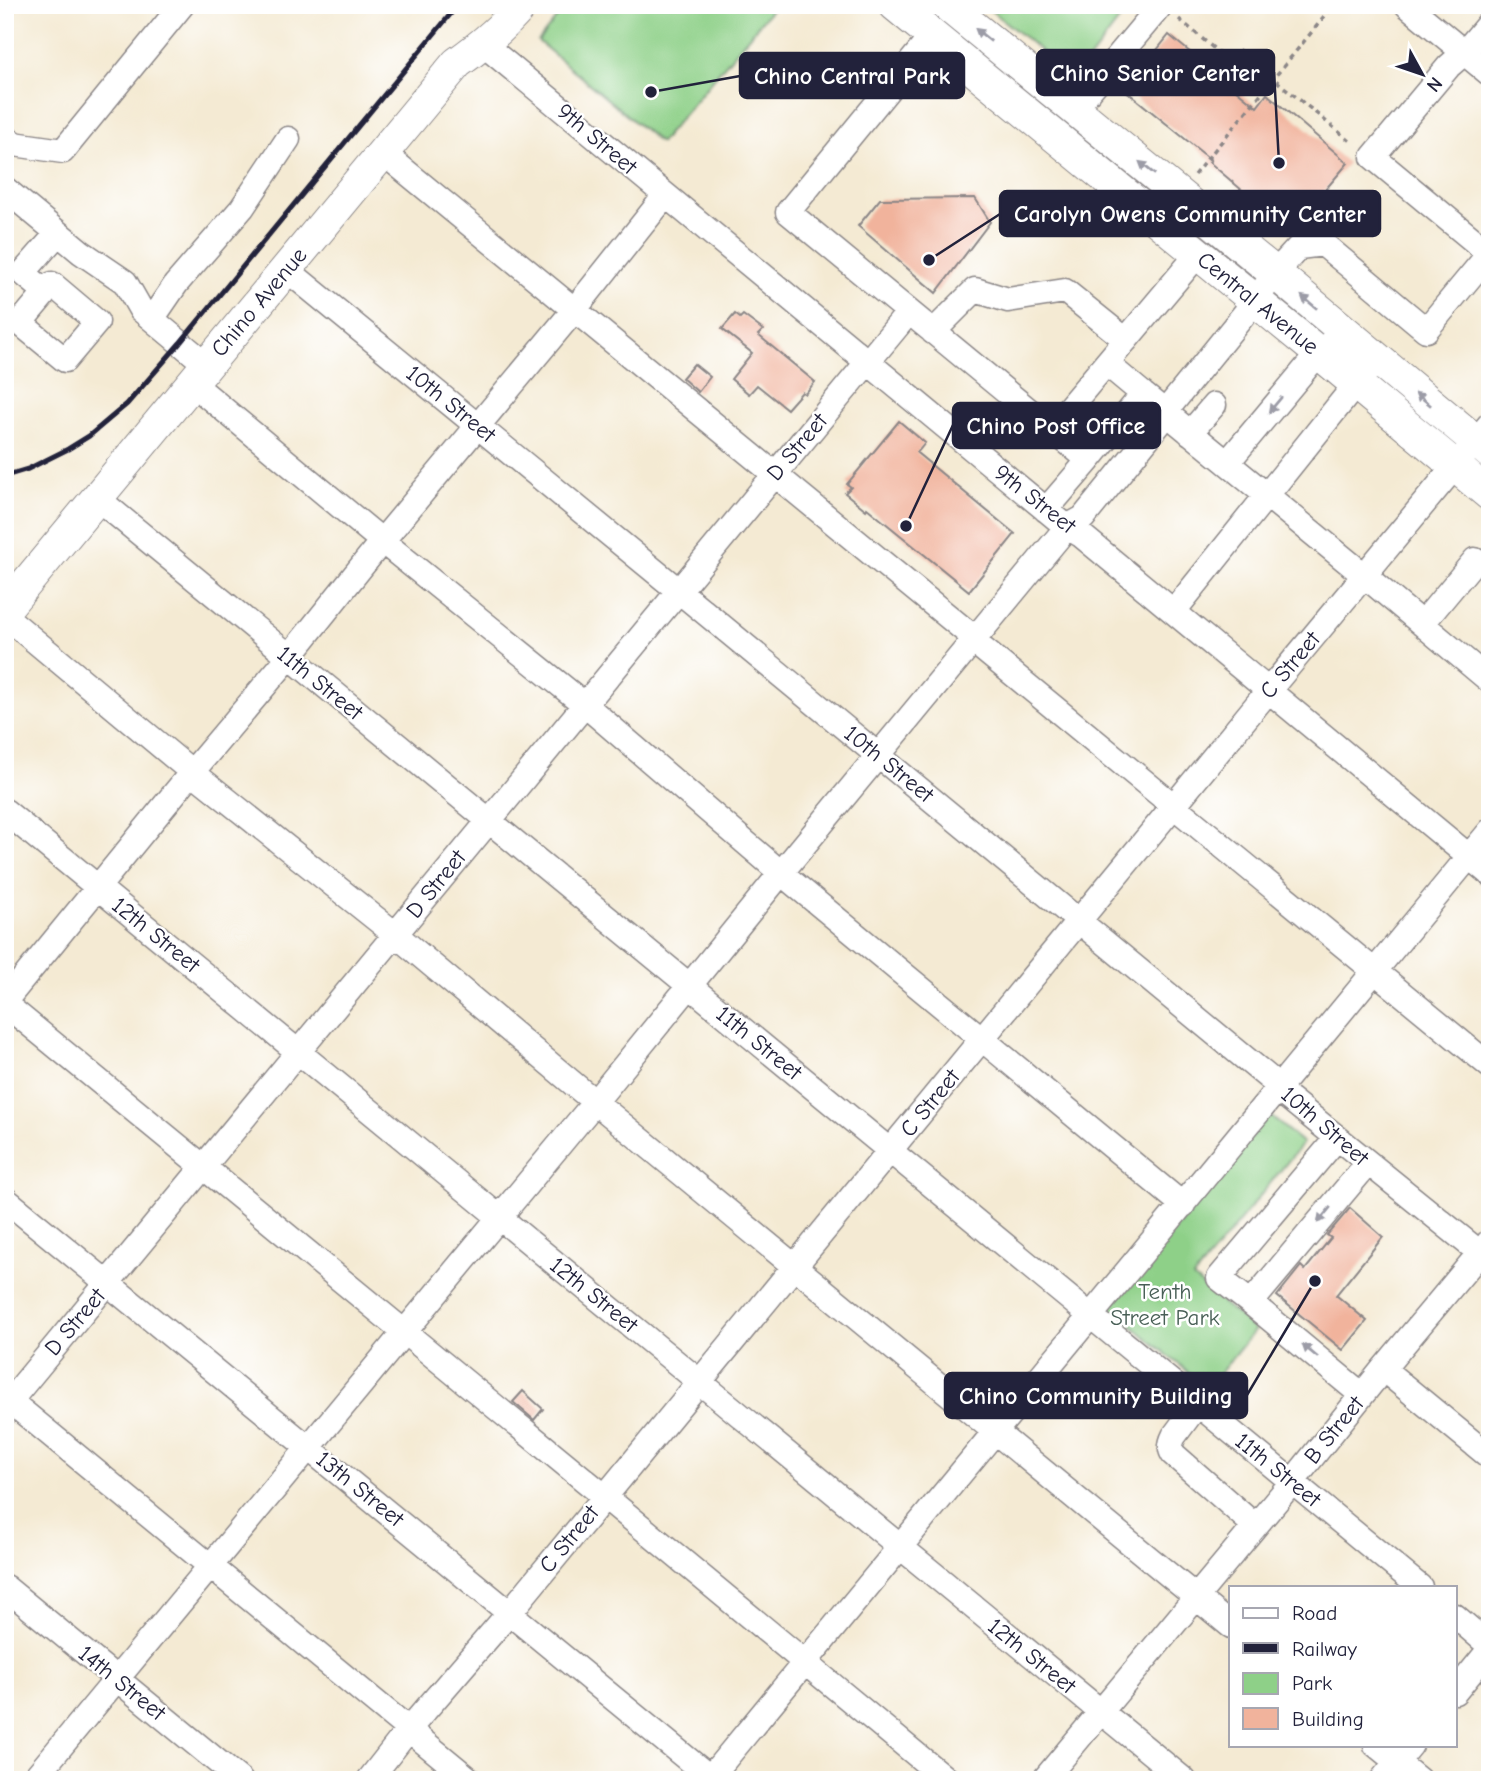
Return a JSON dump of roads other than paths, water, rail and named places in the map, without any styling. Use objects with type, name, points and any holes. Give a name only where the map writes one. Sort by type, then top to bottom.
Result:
[{"type":"main road","name":"Chino Avenue","points":[[7,606],[457,63],[508,22],[522,5]]},
{"type":"main road","name":"Central Avenue","points":[[895,5],[1490,495]]},
{"type":"main road","name":"Central Avenue","points":[[947,5],[1386,368],[1485,440]]},
{"type":"main road","points":[[958,57],[993,64],[1051,111],[1058,114],[1074,108]]},
{"type":"street","points":[[5,137],[14,144],[63,151],[182,5]]},
{"type":"street","points":[[1407,5],[1490,74]]},
{"type":"street","points":[[1074,108],[1170,12]]},
{"type":"street","points":[[33,1780],[1067,527],[1083,518],[1299,247],[1323,244],[1426,330],[1489,254],[1373,158],[1449,66],[1464,53],[1490,22]]},
{"type":"street","points":[[932,36],[788,212],[1089,460]]},
{"type":"street","name":"9th Street","points":[[483,44],[1490,874]]},
{"type":"street","points":[[152,319],[176,284],[242,208],[288,139]]},
{"type":"street","points":[[382,152],[1490,1066]]},
{"type":"street","points":[[5,189],[81,252],[125,282],[141,310],[152,319],[199,374],[382,541],[584,704],[781,873],[1183,1205]]},
{"type":"street","points":[[666,195],[5,1002],[947,1780]]},
{"type":"street","points":[[46,292],[23,273],[58,233]]},
{"type":"street","points":[[1051,429],[1198,254]]},
{"type":"street","name":"10th Street","points":[[286,269],[1080,921],[1280,1087],[1287,1097],[1337,1138],[1486,1252]]},
{"type":"street","points":[[933,332],[975,290],[1008,300],[1065,291],[1126,340]]},
{"type":"street","name":"D Street","points":[[7,1401],[204,1167],[909,312]]},
{"type":"street","points":[[1227,463],[1326,345],[1333,344],[1362,366],[1386,368]]},
{"type":"street","points":[[1107,364],[1490,681]]},
{"type":"street","points":[[1174,611],[1356,384]]},
{"type":"street","points":[[1046,510],[1143,394]]},
{"type":"street","points":[[1190,433],[1214,405]]},
{"type":"street","name":"C Street","points":[[369,1780],[1269,690],[1456,467],[1485,440]]},
{"type":"street","name":"11th Street","points":[[97,498],[1419,1586]]},
{"type":"street","points":[[1423,624],[1475,560]]},
{"type":"street","points":[[7,606],[192,772],[395,934],[1229,1624]]},
{"type":"street","name":"12th Street","points":[[5,810],[1184,1780]]},
{"type":"street","points":[[710,1779],[1490,831]]},
{"type":"street","points":[[1337,1138],[1219,1278],[1362,1395]]},
{"type":"street","points":[[1251,1303],[1368,1163]]},
{"type":"street","name":"13th Street","points":[[5,1199],[710,1779]]},
{"type":"street","name":"B Street","points":[[1044,1780],[1383,1369],[1486,1252]]},
{"type":"street","points":[[1383,1369],[1490,1457]]},
{"type":"street","points":[[7,1401],[470,1780]]},
{"type":"street","points":[[1197,1405],[1174,1436],[1171,1450],[1255,1526]]},
{"type":"street","name":"14th Street","points":[[5,1587],[240,1780]]},
{"type":"street","points":[[1456,1617],[1490,1647],[1456,1691]]},
{"type":"street","points":[[1377,1746],[1419,1780]]},
{"type":"railway","points":[[5,476],[28,469],[68,449],[89,436],[127,404],[458,5]]},
{"type":"place","name":"Chino Central Park","points":[[651,92]]},
{"type":"place","name":"Chino Senior Center","points":[[1279,163]]},
{"type":"place","name":"Carolyn Owens Community Center","points":[[929,260]]},
{"type":"place","name":"Chino Post Office","points":[[906,526]]},
{"type":"place","name":"Chino Community Building","points":[[1315,1281]]},
{"type":"park label","name":"Tenth Street Park","points":[[1165,1304]]}]
